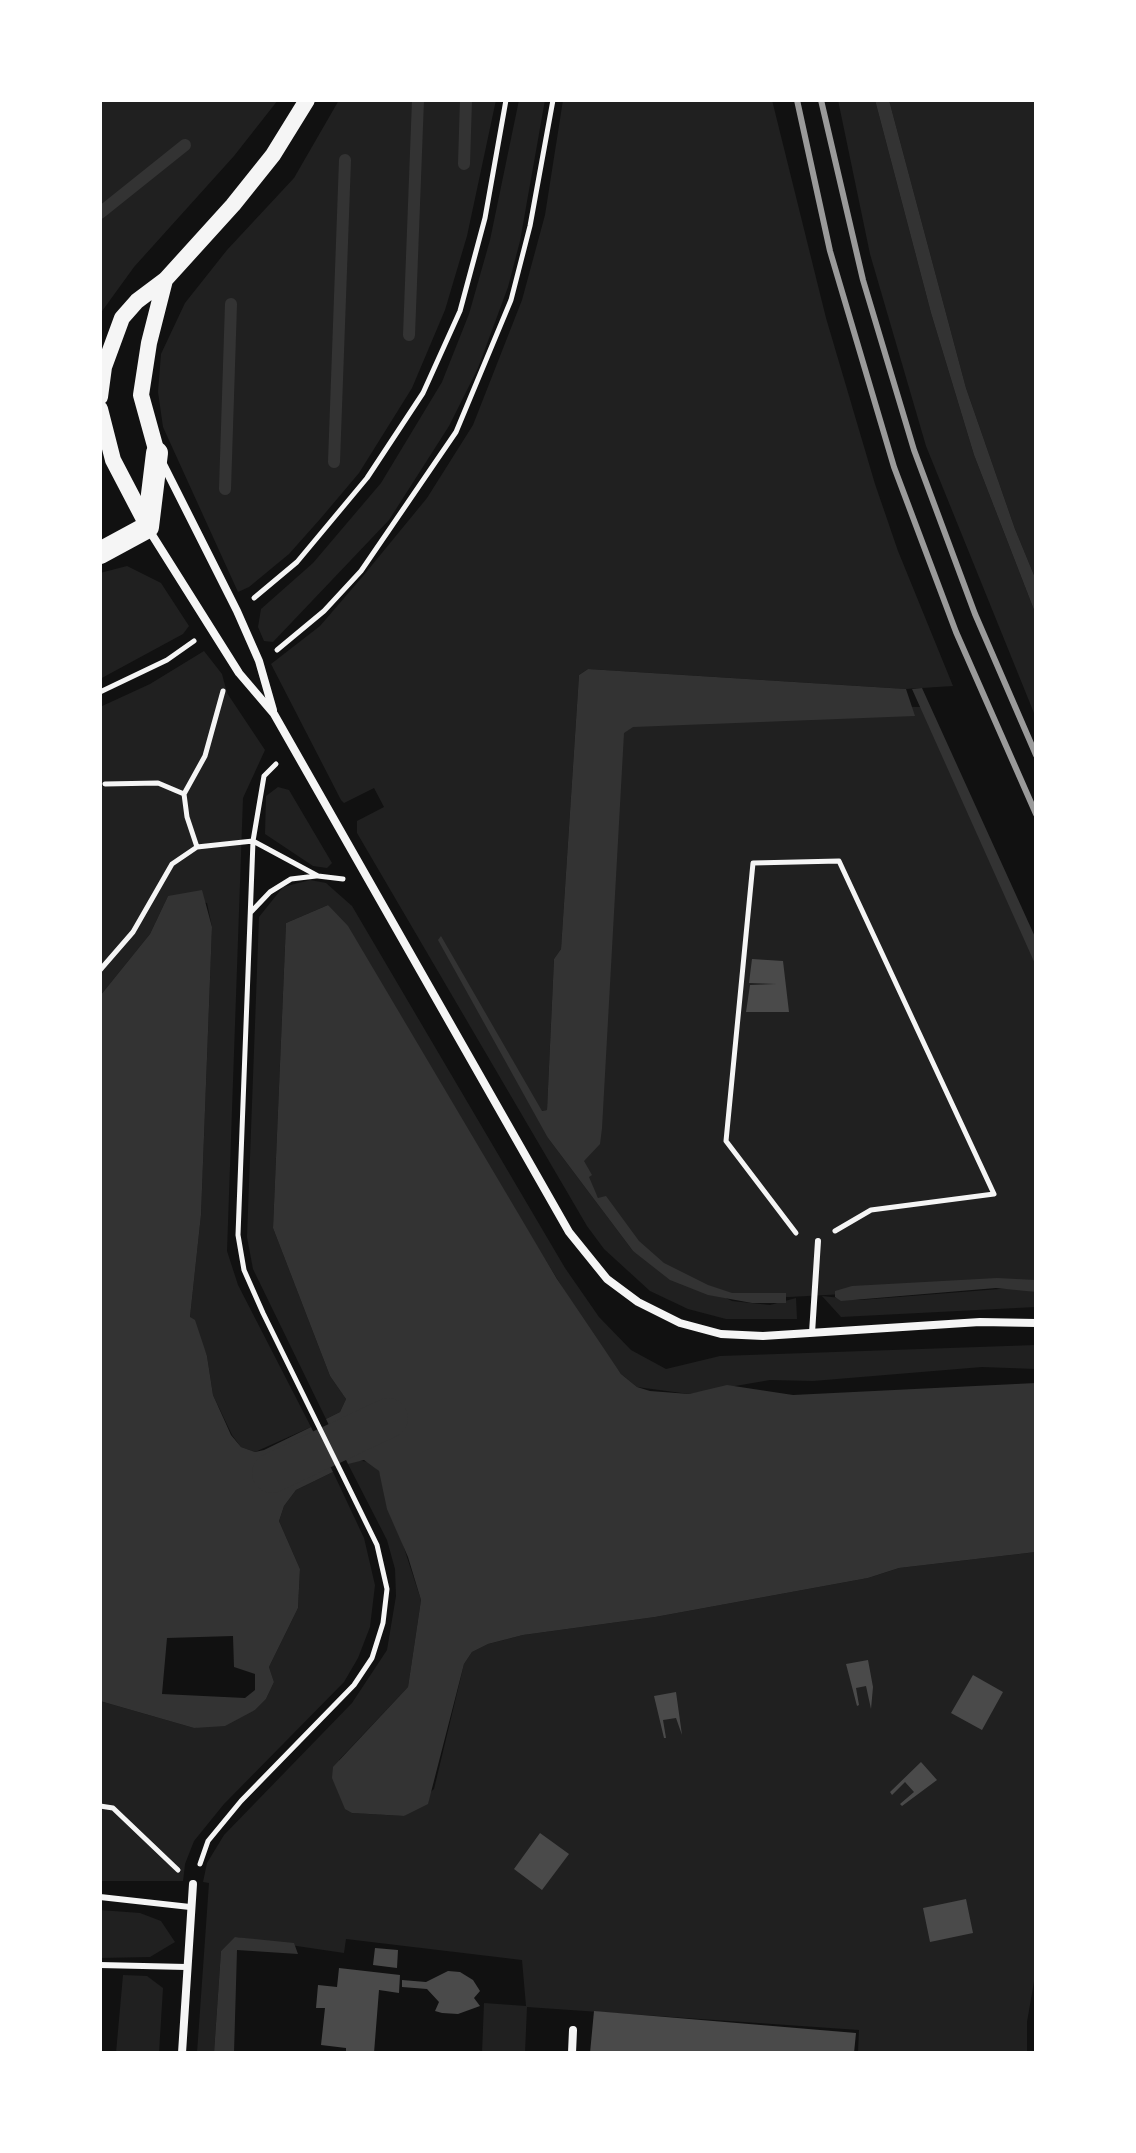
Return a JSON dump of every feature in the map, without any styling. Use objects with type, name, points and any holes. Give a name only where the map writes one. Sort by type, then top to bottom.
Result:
[{"type":"highway","points":[[100,553],[148,527],[157,453]]},
{"type":"main road","points":[[100,397],[104,367],[122,318],[137,301],[165,280],[273,155],[307,100]]},
{"type":"main road","points":[[157,453],[141,395],[149,343],[165,280]]},
{"type":"main road","points":[[100,409],[113,460],[148,527]]},
{"type":"street","points":[[157,453],[237,611],[259,661],[274,714]]},
{"type":"street","points":[[148,527],[210,631],[239,673],[274,714],[569,1232],[607,1279],[638,1302],[680,1323],[721,1334],[812,1333],[980,1322],[1036,1323]]},
{"type":"street","points":[[182,2053],[193,1884]]},
{"type":"street","points":[[572,2053],[573,2030]]},
{"type":"lane","points":[[812,1333],[818,1241]]},
{"type":"lane","points":[[100,1897],[190,1907]]},
{"type":"lane","points":[[100,1965],[186,1967]]},
{"type":"path","points":[[237,611],[297,562],[367,478],[423,393],[460,311],[485,218],[506,100]]},
{"type":"path","points":[[259,661],[324,611],[361,571],[456,432],[511,300],[530,226],[553,100]]},
{"type":"path","points":[[100,692],[167,660],[210,631]]},
{"type":"path","points":[[197,847],[187,817],[184,794],[205,756],[227,682],[239,673]]},
{"type":"path","points":[[100,1806],[113,1808],[193,1884],[208,1841],[241,1801],[354,1685],[372,1658],[383,1623],[387,1589],[385,1567],[343,1471],[244,1270],[238,1235],[253,841],[264,776],[293,748]]},
{"type":"path","points":[[105,784],[158,783],[184,794]]},
{"type":"path","points":[[100,970],[133,932],[172,864],[197,847],[253,841],[318,876]]},
{"type":"path","points":[[816,1259],[726,1141],[753,863],[839,861],[994,1194],[871,1210],[818,1241]]},
{"type":"path","points":[[250,913],[270,892],[291,879],[318,876],[343,879],[364,873]]},
{"type":"shaded area","points":[[100,100],[278,100],[234,156],[134,267],[100,314]]},
{"type":"shaded area","points":[[339,100],[496,100],[467,236],[445,310],[412,388],[359,473],[321,518],[289,554],[249,587],[238,592],[163,427],[158,392],[161,354],[185,303],[227,250],[294,178]]},
{"type":"shaded area","points":[[519,100],[545,100],[520,241],[508,287],[478,368],[449,426],[389,520],[273,642],[264,641],[258,627],[261,609],[313,563],[381,483],[442,382],[469,314],[490,240]]},
{"type":"shaded area","points":[[563,100],[772,100],[826,318],[875,484],[898,551],[953,686],[906,689],[588,669],[579,675],[561,949],[554,959],[547,1110],[542,1111],[548,1138],[633,1251],[732,1301],[770,1305],[796,1298],[797,1319],[726,1319],[688,1309],[650,1291],[604,1249],[587,1226],[357,833],[357,821],[384,807],[374,788],[344,803],[341,800],[271,664],[320,626],[363,576],[427,498],[473,425],[522,300],[545,215]]},
{"type":"shaded area","points":[[838,100],[875,100],[931,313],[974,455],[1036,615],[1036,718],[926,446],[870,254]]},
{"type":"shaded area","points":[[875,100],[889,100],[966,388],[1036,580],[1036,615],[974,455],[931,313]]},
{"type":"shaded area","points":[[889,100],[1036,100],[1036,580],[966,388]]},
{"type":"shaded area","points":[[127,566],[161,583],[189,626],[183,634],[100,679],[100,573]]},
{"type":"shaded area","points":[[204,651],[222,674],[227,693],[265,750],[243,798],[227,1251],[238,1285],[311,1427],[255,1452],[241,1447],[232,1435],[213,1395],[207,1356],[190,1317],[201,1215],[212,927],[207,903],[168,896],[150,934],[100,996],[100,707],[150,684]]},
{"type":"shaded area","points":[[588,669],[906,689],[915,716],[633,727],[624,733],[602,1128],[600,1144],[584,1161],[592,1175],[589,1177],[598,1198],[606,1196],[639,1241],[664,1263],[732,1293],[786,1293],[786,1303],[752,1303],[708,1295],[670,1280],[633,1251],[548,1138],[438,940],[441,936],[542,1111],[547,1110],[554,959],[561,949],[579,675]]},
{"type":"shaded area","points":[[922,688],[1036,939],[1036,966],[912,689]]},
{"type":"shaded area","points":[[607,702],[921,707],[1036,953],[1036,1289],[1011,1285],[789,1297],[731,1296],[680,1281],[618,1230],[577,1164]]},
{"type":"shaded area","points":[[278,787],[289,790],[332,863],[327,868],[313,866],[265,834],[266,796]]},
{"type":"shaded area","points":[[310,880],[326,883],[352,906],[565,1268],[599,1317],[631,1350],[666,1369],[720,1356],[1036,1345],[1036,1369],[982,1367],[813,1381],[770,1380],[689,1394],[637,1387],[621,1374],[583,1321],[328,905],[286,923],[273,1228],[330,1376],[346,1399],[340,1412],[326,1419],[253,1269],[247,1237],[259,917],[283,887]]},
{"type":"shaded area","points":[[202,890],[212,927],[201,1215],[190,1317],[195,1320],[207,1356],[213,1395],[231,1435],[241,1447],[255,1452],[264,1450],[311,1427],[333,1472],[296,1490],[284,1506],[279,1521],[300,1569],[298,1608],[269,1667],[274,1682],[266,1699],[255,1710],[225,1726],[194,1728],[100,1701],[100,996],[150,934],[168,896]],"holes":[[[233,1636],[234,1667],[255,1674],[255,1690],[245,1698],[162,1694],[167,1638]]]},
{"type":"shaded area","points":[[328,905],[348,926],[557,1279],[621,1374],[637,1387],[650,1391],[689,1394],[727,1385],[793,1395],[1036,1383],[1036,1552],[899,1568],[868,1578],[655,1617],[523,1635],[488,1644],[472,1652],[464,1664],[428,1804],[404,1816],[352,1813],[345,1809],[332,1778],[333,1767],[408,1687],[421,1600],[408,1557],[387,1509],[379,1471],[364,1460],[348,1464],[326,1419],[340,1412],[346,1399],[330,1376],[273,1228],[286,923]]},
{"type":"shaded area","points":[[997,1278],[1036,1280],[1036,1292],[996,1288],[841,1301],[835,1297],[835,1291],[852,1286]]},
{"type":"shaded area","points":[[1012,1288],[1036,1292],[1036,1307],[841,1317],[822,1296],[860,1300]]},
{"type":"shaded area","points":[[355,1460],[370,1462],[379,1471],[421,1600],[408,1687],[339,1760],[352,1813],[404,1816],[434,1789],[464,1664],[472,1652],[488,1644],[523,1635],[655,1617],[868,1578],[899,1568],[1036,1552],[1036,1970],[1027,2022],[1027,2053],[858,2052],[859,2030],[527,2007],[525,2053],[482,2053],[484,2003],[526,2006],[522,1960],[346,1939],[344,1953],[236,1937],[221,1951],[214,2053],[197,2053],[209,1883],[203,1882],[207,1863],[224,1835],[352,1703],[387,1650],[396,1596],[395,1569],[387,1540],[348,1464]]},
{"type":"shaded area","points":[[333,1472],[364,1538],[375,1585],[370,1627],[358,1658],[344,1682],[224,1804],[194,1841],[185,1864],[183,1881],[100,1881],[100,1701],[194,1728],[255,1710],[266,1699],[274,1682],[269,1667],[298,1608],[300,1569],[279,1521],[284,1506],[296,1490]]},
{"type":"shaded area","points":[[100,1910],[140,1913],[161,1921],[175,1942],[150,1957],[100,1958]]},
{"type":"shaded area","points":[[235,1937],[294,1943],[298,1954],[237,1950],[234,2053],[214,2053],[221,1951]]},
{"type":"shaded area","points":[[123,1975],[147,1976],[163,1988],[159,2053],[116,2053]]},
{"type":"building","points":[[752,959],[783,961],[789,1012],[746,1012],[750,985],[776,984],[749,983]]},
{"type":"building","points":[[868,1660],[873,1687],[871,1709],[866,1686],[856,1688],[857,1706],[846,1664]]},
{"type":"building","points":[[973,1675],[1003,1692],[982,1730],[951,1713]]},
{"type":"building","points":[[676,1692],[682,1735],[676,1718],[663,1720],[664,1738],[654,1696]]},
{"type":"building","points":[[921,1762],[937,1780],[902,1806],[900,1804],[914,1792],[905,1782],[892,1795],[890,1792]]},
{"type":"building","points":[[540,1833],[569,1854],[542,1890],[514,1869]]},
{"type":"building","points":[[966,1899],[973,1933],[930,1942],[923,1908]]},
{"type":"building","points":[[375,1948],[398,1950],[397,1968],[373,1965]]},
{"type":"building","points":[[339,1968],[400,1975],[399,1993],[379,1990],[374,2053],[346,2053],[346,2048],[321,2045],[325,2008],[316,2008],[318,1985],[337,1987]]},
{"type":"building","points":[[448,1971],[460,1972],[473,1980],[480,1991],[474,1998],[480,2006],[458,2014],[442,2013],[435,2011],[439,2002],[427,1989],[402,1987],[402,1980],[426,1982]]},
{"type":"building","points":[[594,2011],[856,2033],[854,2053],[590,2053]]},
{"type":"waterway","points":[[409,335],[418,100]]},
{"type":"waterway","points":[[464,164],[466,100]]},
{"type":"waterway","points":[[100,213],[185,145]]},
{"type":"waterway","points":[[334,462],[345,160]]},
{"type":"waterway","points":[[225,489],[231,304]]},
{"type":"waterway","points":[[272,1473],[388,1418]]},
{"type":"railway","points":[[797,100],[830,251],[894,467],[956,632],[1036,814]]},
{"type":"railway","points":[[821,100],[863,280],[914,450],[975,614],[1036,755]]}]
